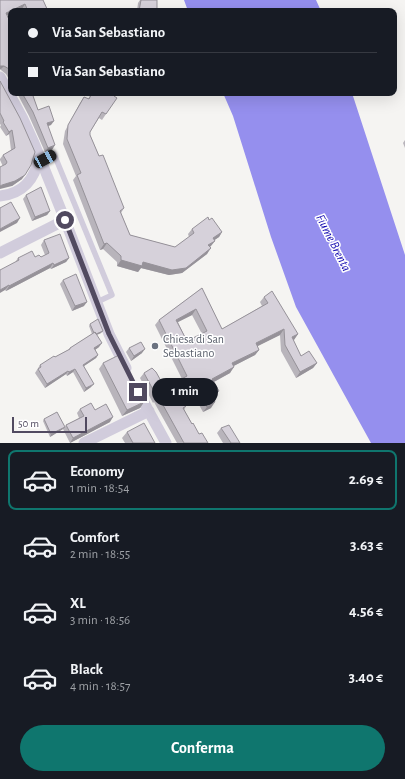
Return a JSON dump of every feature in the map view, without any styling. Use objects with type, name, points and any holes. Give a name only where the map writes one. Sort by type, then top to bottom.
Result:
[{"type":"street","points":[[0,77],[8,92]]},
{"type":"street","points":[[10,96],[23,119],[40,159],[113,342],[166,443]]},
{"type":"street","points":[[0,196],[9,195],[20,190],[35,173],[40,159]]},
{"type":"street","points":[[0,253],[65,220]]},
{"type":"street","points":[[84,443],[149,411]]},
{"type":"lane","points":[[40,159],[54,154],[112,295],[97,302]]},
{"type":"water","points":[[184,0],[316,0],[320,8],[187,8]]},
{"type":"water","name":"Fiume Brenta","points":[[224,96],[353,96],[405,255],[405,443],[371,443],[296,307],[271,237],[233,116]]},
{"type":"building","points":[[0,0],[43,0],[47,8],[27,8],[25,4],[17,8],[8,8],[8,12],[6,13],[8,17],[8,68],[0,66]]},
{"type":"building","points":[[141,0],[157,0],[157,8],[140,8]]},
{"type":"building","points":[[0,81],[20,118],[35,152],[31,165],[25,175],[15,181],[0,186],[0,167],[7,162],[3,155],[15,148],[12,130],[9,132],[0,113]]},
{"type":"building","points":[[24,96],[33,96],[38,110],[49,106],[54,121],[47,123],[55,145],[48,148],[33,112]]},
{"type":"building","points":[[90,96],[114,96],[117,98],[106,114],[102,112],[90,132],[90,135],[99,156],[103,155],[124,208],[120,211],[130,235],[175,247],[194,233],[192,229],[208,217],[209,220],[212,218],[222,232],[213,238],[215,241],[208,245],[211,248],[186,268],[172,270],[143,262],[142,266],[121,260],[121,256],[107,243],[104,244],[77,175],[81,173],[67,139],[68,125],[84,97],[89,99]]},
{"type":"building","points":[[41,187],[50,211],[35,217],[26,195]]},
{"type":"building","points":[[11,202],[20,218],[0,229],[0,208]]},
{"type":"building","points":[[60,234],[69,258],[54,265],[53,263],[0,290],[0,270],[32,251],[35,257],[39,255],[41,257],[49,253],[44,240]]},
{"type":"building","points":[[76,274],[87,302],[75,306],[63,280]]},
{"type":"building","points":[[202,288],[222,329],[268,303],[264,297],[272,291],[298,334],[292,337],[301,356],[309,351],[317,363],[300,372],[285,345],[284,329],[256,343],[259,350],[232,363],[234,367],[212,379],[219,391],[211,395],[215,402],[207,407],[193,381],[178,390],[186,406],[183,408],[192,424],[193,423],[199,434],[202,433],[208,443],[184,443],[144,373],[152,368],[165,388],[187,376],[159,320]],"holes":[[[196,309],[207,331],[187,341],[176,320]]]},
{"type":"building","points":[[98,319],[103,331],[96,334],[95,332],[94,333],[90,324]]},
{"type":"building","points":[[95,332],[102,343],[94,348],[98,355],[83,365],[94,384],[86,388],[75,369],[69,372],[68,371],[47,384],[38,369],[41,367],[40,365],[54,356],[55,357],[70,349]]},
{"type":"building","points":[[141,342],[145,349],[134,356],[129,348]]},
{"type":"building","points":[[119,355],[144,402],[127,410],[103,363]]},
{"type":"building","points":[[91,403],[95,410],[106,404],[113,417],[73,438],[66,425],[84,416],[80,409]]},
{"type":"building","points":[[57,412],[65,427],[51,434],[44,419]]},
{"type":"building","points":[[144,423],[155,443],[133,443],[127,432]]},
{"type":"building","points":[[229,425],[240,443],[231,443],[221,428]]},
{"type":"place","name":"Chiesa di San Sebastiano","points":[[155,346]]},
{"type":"route","points":[[65,220],[109,334],[138,392]]}]
